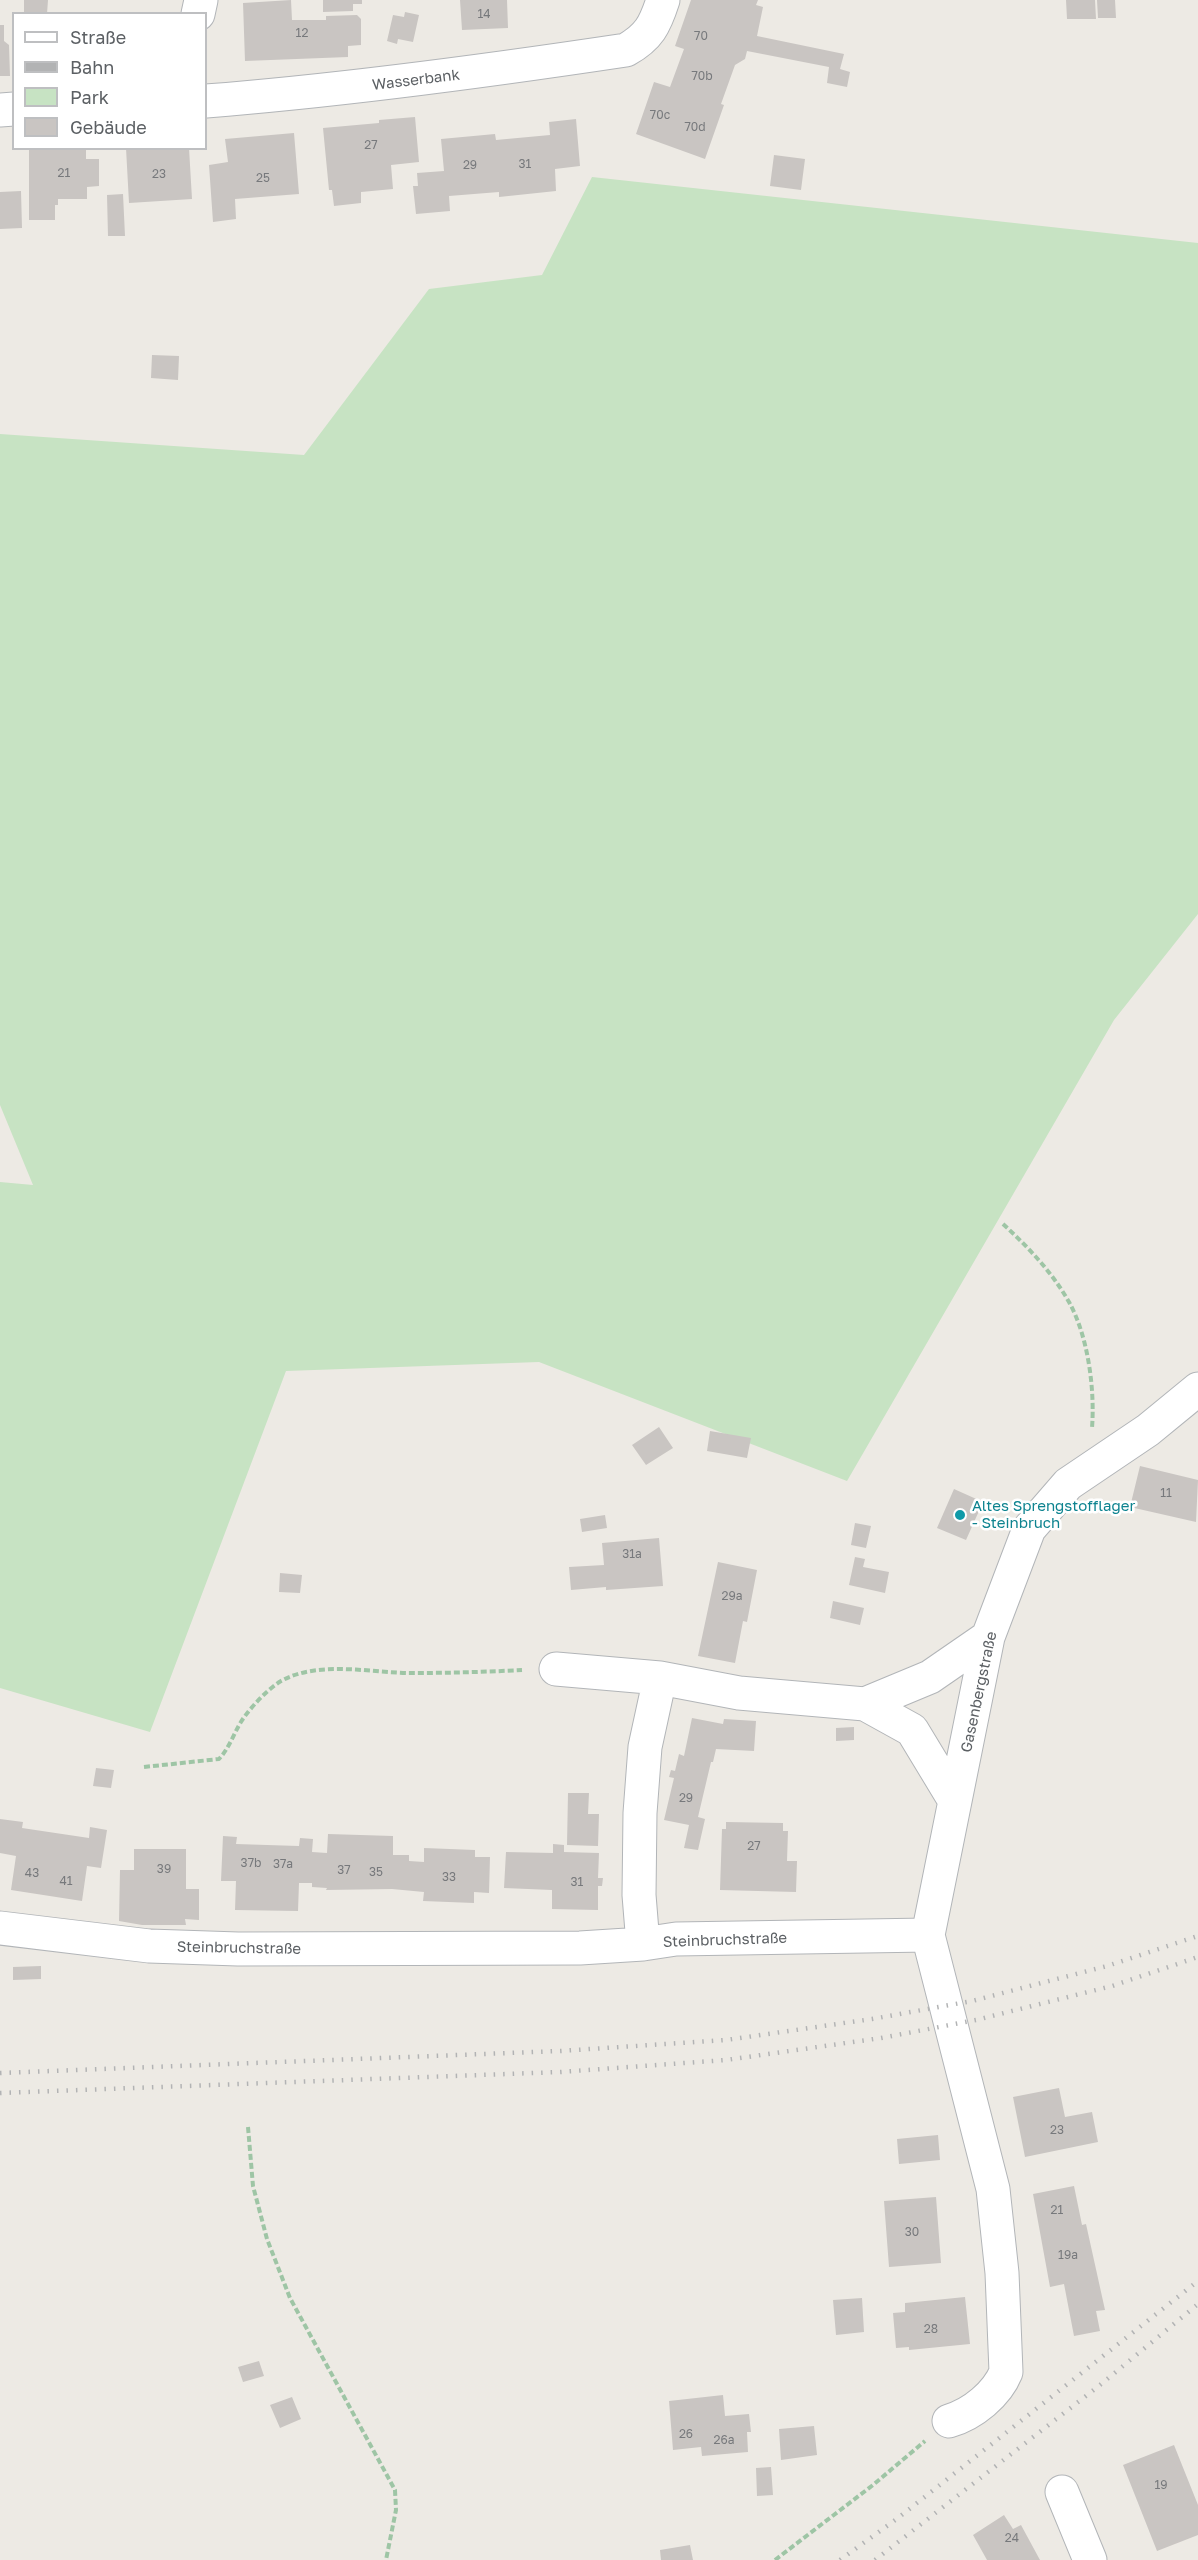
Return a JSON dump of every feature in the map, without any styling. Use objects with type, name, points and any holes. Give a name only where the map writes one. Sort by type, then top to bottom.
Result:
[{"type":"street","name":"Wasserbank","points":[[207,101],[306,93],[419,80],[626,50],[642,42],[655,23],[663,0]]},
{"type":"street","name":"Gasenbergstraße","points":[[928,1935],[988,1637],[1029,1529],[1068,1484],[1148,1431],[1198,1389]]},
{"type":"street","points":[[865,1704],[930,1677],[988,1637]]},
{"type":"street","points":[[556,1669],[660,1678],[739,1693],[865,1704],[912,1730],[955,1801]]},
{"type":"street","points":[[643,1944],[639,1895],[640,1813],[645,1747],[660,1678]]},
{"type":"street","name":"Steinbruchstraße","points":[[0,1928],[149,1946],[238,1949],[580,1948],[643,1944],[676,1939],[928,1935]]},
{"type":"street","points":[[928,1935],[993,2189],[1002,2273],[1006,2372],[1000,2386],[964,2417],[950,2421]]},
{"type":"street","points":[[1062,2492],[1090,2560]]},
{"type":"path","points":[[1003,1224],[1035,1254],[1069,1302],[1087,1353],[1093,1413],[1089,1471]]},
{"type":"path","points":[[144,1767],[219,1759],[244,1716],[261,1698],[281,1681],[308,1672],[342,1670],[463,1673],[556,1669]]},
{"type":"path","points":[[248,2127],[253,2186],[267,2239],[290,2298],[395,2490],[396,2510],[386,2560]]},
{"type":"path","points":[[775,2560],[873,2485],[950,2421]]},
{"type":"green space","points":[[592,177],[1198,243],[1198,914],[1114,1020],[847,1481],[539,1362],[286,1371],[150,1732],[0,1688],[0,1182],[33,1185],[0,1105],[0,434],[304,455],[429,289],[542,275]]},
{"type":"building","points":[[24,0],[48,0],[47,12],[24,12]]},
{"type":"building","points":[[291,0],[292,20],[326,20],[326,16],[357,15],[361,19],[361,45],[348,46],[348,57],[245,61],[243,3]]},
{"type":"building","points":[[323,0],[362,0],[362,4],[353,4],[353,11],[323,12]]},
{"type":"building","points":[[460,0],[507,0],[508,28],[462,30]]},
{"type":"building","points":[[691,0],[758,0],[756,5],[763,7],[757,36],[844,54],[840,69],[850,72],[847,87],[827,83],[829,67],[747,51],[745,59],[735,65],[705,159],[636,134],[654,82],[670,87],[684,49],[675,46]]},
{"type":"building","points":[[1066,0],[1095,0],[1096,19],[1067,19]]},
{"type":"building","points":[[1097,0],[1115,0],[1116,18],[1098,18]]},
{"type":"building","points":[[405,12],[419,15],[413,42],[398,39],[397,44],[387,41],[393,15],[404,17]]},
{"type":"building","points":[[0,25],[4,25],[4,41],[9,45],[10,76],[0,76]]},
{"type":"building","points":[[415,117],[419,162],[391,165],[393,189],[361,192],[361,203],[334,206],[332,190],[329,190],[323,128]]},
{"type":"building","points":[[576,119],[580,166],[555,169],[556,191],[499,197],[499,192],[449,196],[450,211],[416,214],[413,186],[418,186],[417,173],[444,171],[441,139],[495,134],[496,140],[550,135],[549,122]]},
{"type":"building","points":[[294,133],[299,194],[235,199],[236,219],[213,222],[209,165],[228,162],[225,139]]},
{"type":"building","points":[[29,150],[86,150],[86,159],[99,159],[99,186],[87,187],[87,199],[58,199],[58,205],[55,205],[55,220],[29,220]]},
{"type":"building","points":[[126,150],[189,150],[192,199],[129,203]]},
{"type":"building","points":[[774,155],[805,159],[801,190],[770,186]]},
{"type":"building","points":[[21,191],[22,228],[0,229],[0,192]]},
{"type":"building","points":[[123,194],[125,236],[108,236],[107,195]]},
{"type":"building","points":[[152,355],[179,356],[178,380],[151,378]]},
{"type":"building","points":[[659,1427],[673,1448],[646,1465],[632,1445]]},
{"type":"building","points":[[710,1431],[751,1438],[747,1458],[707,1451]]},
{"type":"building","points":[[1140,1466],[1198,1480],[1196,1522],[1130,1507]]},
{"type":"building","name":"Altes Sprengstofflager - Steinbruch","points":[[954,1489],[983,1502],[966,1540],[937,1528]]},
{"type":"building","points":[[605,1515],[607,1528],[582,1532],[580,1519]]},
{"type":"building","points":[[855,1523],[871,1526],[866,1548],[851,1545]]},
{"type":"building","points":[[659,1538],[663,1586],[571,1590],[569,1567],[604,1565],[602,1543]]},
{"type":"building","points":[[855,1557],[865,1559],[863,1567],[889,1572],[885,1593],[849,1585]]},
{"type":"building","points":[[718,1562],[757,1570],[747,1622],[743,1621],[735,1663],[698,1656]]},
{"type":"building","points":[[280,1573],[302,1575],[300,1593],[279,1592]]},
{"type":"building","points":[[833,1601],[864,1608],[860,1625],[830,1618]]},
{"type":"building","points":[[692,1718],[723,1724],[724,1719],[756,1721],[754,1751],[716,1749],[698,1817],[705,1819],[698,1850],[684,1848],[689,1825],[664,1820],[674,1778],[669,1777],[671,1770],[675,1771],[679,1754],[684,1756]]},
{"type":"building","points":[[854,1727],[854,1740],[836,1741],[836,1728]]},
{"type":"building","points":[[96,1768],[114,1770],[111,1788],[93,1786]]},
{"type":"building","points":[[568,1793],[589,1793],[588,1814],[599,1814],[598,1846],[567,1845]]},
{"type":"building","points":[[0,1819],[23,1822],[22,1828],[89,1838],[90,1827],[107,1830],[101,1868],[87,1866],[82,1901],[11,1890],[16,1856],[0,1853]]},
{"type":"building","points":[[726,1822],[783,1823],[783,1831],[788,1831],[787,1861],[797,1861],[796,1892],[720,1890],[722,1829],[726,1829]]},
{"type":"building","points":[[328,1834],[393,1836],[393,1855],[409,1855],[409,1861],[424,1862],[424,1848],[475,1850],[475,1857],[490,1857],[489,1893],[474,1892],[474,1903],[423,1901],[424,1892],[392,1889],[326,1890],[327,1888],[312,1887],[312,1883],[299,1883],[298,1911],[235,1910],[236,1881],[221,1881],[223,1836],[237,1837],[236,1844],[299,1846],[300,1838],[313,1839],[312,1852],[327,1853]]},
{"type":"building","points":[[553,1844],[564,1845],[564,1852],[599,1853],[598,1878],[603,1878],[602,1886],[598,1886],[598,1910],[552,1909],[552,1890],[504,1888],[506,1852],[553,1853]]},
{"type":"building","points":[[134,1849],[186,1849],[186,1889],[199,1889],[199,1920],[185,1919],[186,1925],[142,1925],[119,1921],[120,1870],[134,1870]]},
{"type":"building","points":[[41,1966],[41,1979],[13,1980],[13,1967]]},
{"type":"building","points":[[1059,2088],[1065,2117],[1092,2112],[1098,2142],[1025,2157],[1013,2097]]},
{"type":"building","points":[[938,2135],[940,2160],[899,2164],[897,2139]]},
{"type":"building","points":[[1074,2186],[1082,2225],[1086,2224],[1105,2310],[1096,2311],[1100,2331],[1074,2336],[1064,2284],[1050,2287],[1033,2194]]},
{"type":"building","points":[[936,2197],[941,2263],[889,2267],[884,2201]]},
{"type":"building","points":[[965,2297],[970,2344],[909,2350],[909,2347],[896,2348],[893,2313],[905,2312],[905,2303]]},
{"type":"building","points":[[862,2298],[864,2332],[836,2335],[833,2300]]},
{"type":"building","points":[[259,2361],[264,2376],[243,2382],[238,2367]]},
{"type":"building","points":[[723,2395],[725,2416],[749,2414],[751,2432],[747,2432],[748,2452],[702,2456],[701,2447],[673,2450],[669,2401]]},
{"type":"building","points":[[292,2397],[301,2419],[280,2428],[270,2405]]},
{"type":"building","points":[[814,2426],[817,2455],[781,2460],[779,2429]]},
{"type":"building","points":[[1174,2445],[1198,2505],[1198,2535],[1157,2551],[1123,2465]]},
{"type":"building","points":[[771,2467],[773,2495],[757,2496],[756,2468]]},
{"type":"building","points":[[1004,2515],[1013,2529],[1021,2525],[1040,2560],[987,2560],[973,2535]]},
{"type":"building","points":[[690,2545],[693,2560],[661,2560],[660,2550]]},
{"type":"railway","points":[[0,2073],[560,2051],[726,2040],[872,2019],[972,2001],[1107,1966],[1198,1936]]},
{"type":"railway","points":[[0,2093],[560,2072],[726,2060],[881,2038],[976,2020],[1112,1986],[1198,1957]]},
{"type":"railway","points":[[840,2560],[898,2518],[1198,2281]]},
{"type":"railway","points":[[875,2560],[1100,2385],[1198,2304]]},
{"type":"place","name":"Altes Sprengstofflager - Steinbruch","points":[[960,1515]]}]
